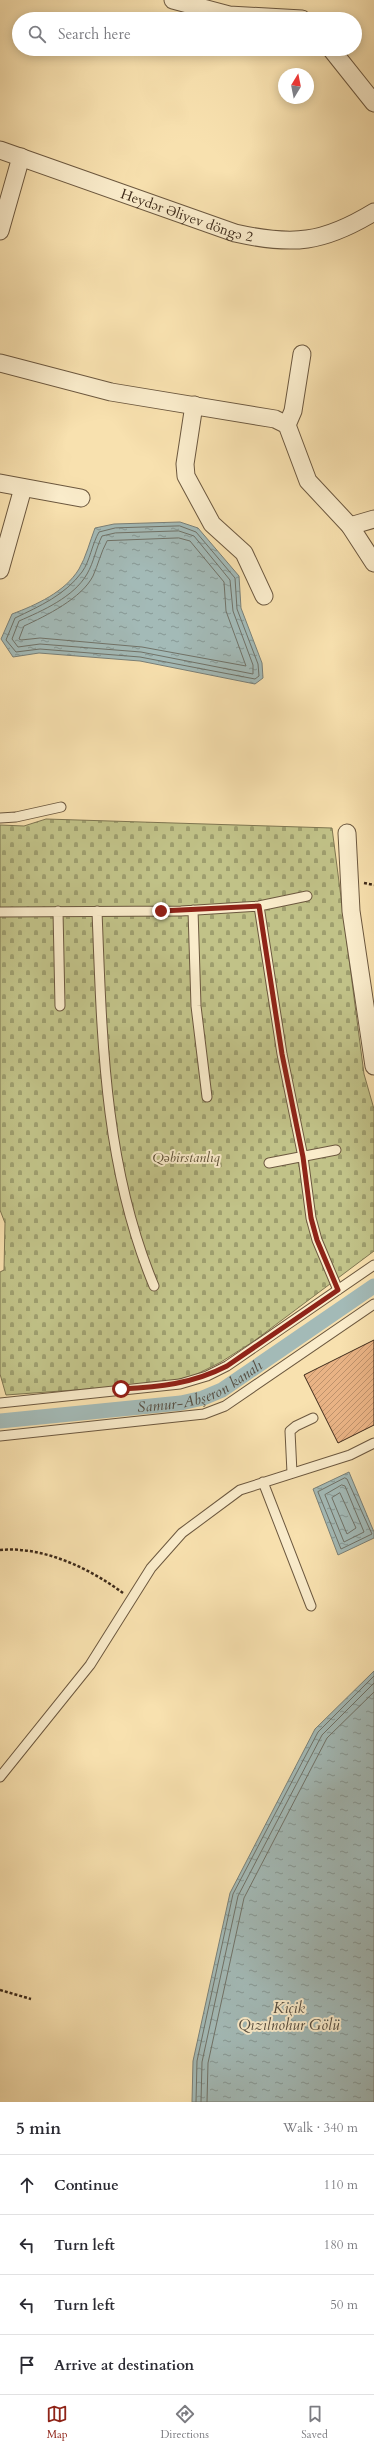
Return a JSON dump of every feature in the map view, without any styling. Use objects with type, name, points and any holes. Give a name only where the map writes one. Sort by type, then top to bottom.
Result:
[{"type":"street","points":[[173,0],[218,12]]},
{"type":"street","points":[[337,56],[374,103]]},
{"type":"street","name":"Heydər Əliyev döngə 2","points":[[0,150],[235,233],[266,240],[313,239],[329,236],[374,212]]},
{"type":"street","points":[[0,231],[21,157]]},
{"type":"street","points":[[302,354],[293,411],[288,425],[308,481],[350,526],[374,563]]},
{"type":"street","points":[[0,363],[111,392],[275,419],[288,425]]},
{"type":"street","points":[[194,405],[185,464],[186,476],[212,524],[244,553],[264,596]]},
{"type":"street","points":[[0,483],[80,498]]},
{"type":"street","points":[[0,570],[23,488]]},
{"type":"street","points":[[350,526],[374,519]]},
{"type":"street","points":[[347,833],[351,911],[374,1066]]},
{"type":"lane","points":[[0,818],[16,817],[61,808]]},
{"type":"lane","points":[[0,912],[193,910],[259,906],[307,896]]},
{"type":"lane","points":[[259,906],[282,1054],[303,1157],[311,1218],[317,1240],[338,1290]]},
{"type":"lane","points":[[193,910],[196,1006],[207,1097]]},
{"type":"lane","points":[[58,911],[60,1006]]},
{"type":"lane","points":[[97,911],[102,1054],[117,1160],[134,1233],[154,1286]]},
{"type":"lane","points":[[269,1162],[336,1150]]},
{"type":"lane","points":[[0,1403],[180,1384],[207,1376],[227,1366],[374,1265]]},
{"type":"lane","points":[[0,1436],[204,1414],[225,1406],[374,1304]]},
{"type":"lane","points":[[292,1473],[290,1431],[296,1426],[313,1418]]},
{"type":"lane","points":[[0,1777],[90,1664],[151,1568],[182,1533],[240,1490],[350,1455],[374,1443]]},
{"type":"lane","points":[[263,1482],[311,1606]]},
{"type":"path","points":[[0,1550],[16,1549],[45,1554],[101,1577],[130,1599]]},
{"type":"path","points":[[0,1990],[31,2000]]},
{"type":"green space","name":"Qəbirstanlıq","points":[[46,819],[332,828],[364,1074],[374,1109],[374,1251],[254,1341],[221,1362],[193,1376],[157,1384],[6,1395],[0,1374],[0,1272],[4,1270],[5,1223],[0,1210],[0,825],[24,826]]},
{"type":"water","points":[[180,522],[198,528],[239,576],[241,608],[262,663],[263,678],[255,684],[140,661],[39,653],[13,657],[1,639],[12,614],[49,597],[73,577],[84,559],[95,528],[114,524]]},
{"type":"water","points":[[349,1472],[374,1532],[374,1538],[338,1555],[313,1489]]},
{"type":"water","name":"Kiçik Qızılnohur Gölü","points":[[374,1671],[374,2102],[192,2102],[193,2061],[230,1893],[315,1729]]},
{"type":"building","points":[[374,1340],[374,1425],[338,1443],[304,1375]]},
{"type":"waterway","name":"Samur-Abşeron kanalı","points":[[0,1421],[181,1403],[203,1398],[222,1390],[374,1286]]},
{"type":"route","points":[[121,1389],[155,1388],[180,1384],[207,1376],[227,1366],[338,1290],[317,1240],[311,1218],[303,1157],[282,1054],[259,906],[161,911]]}]
